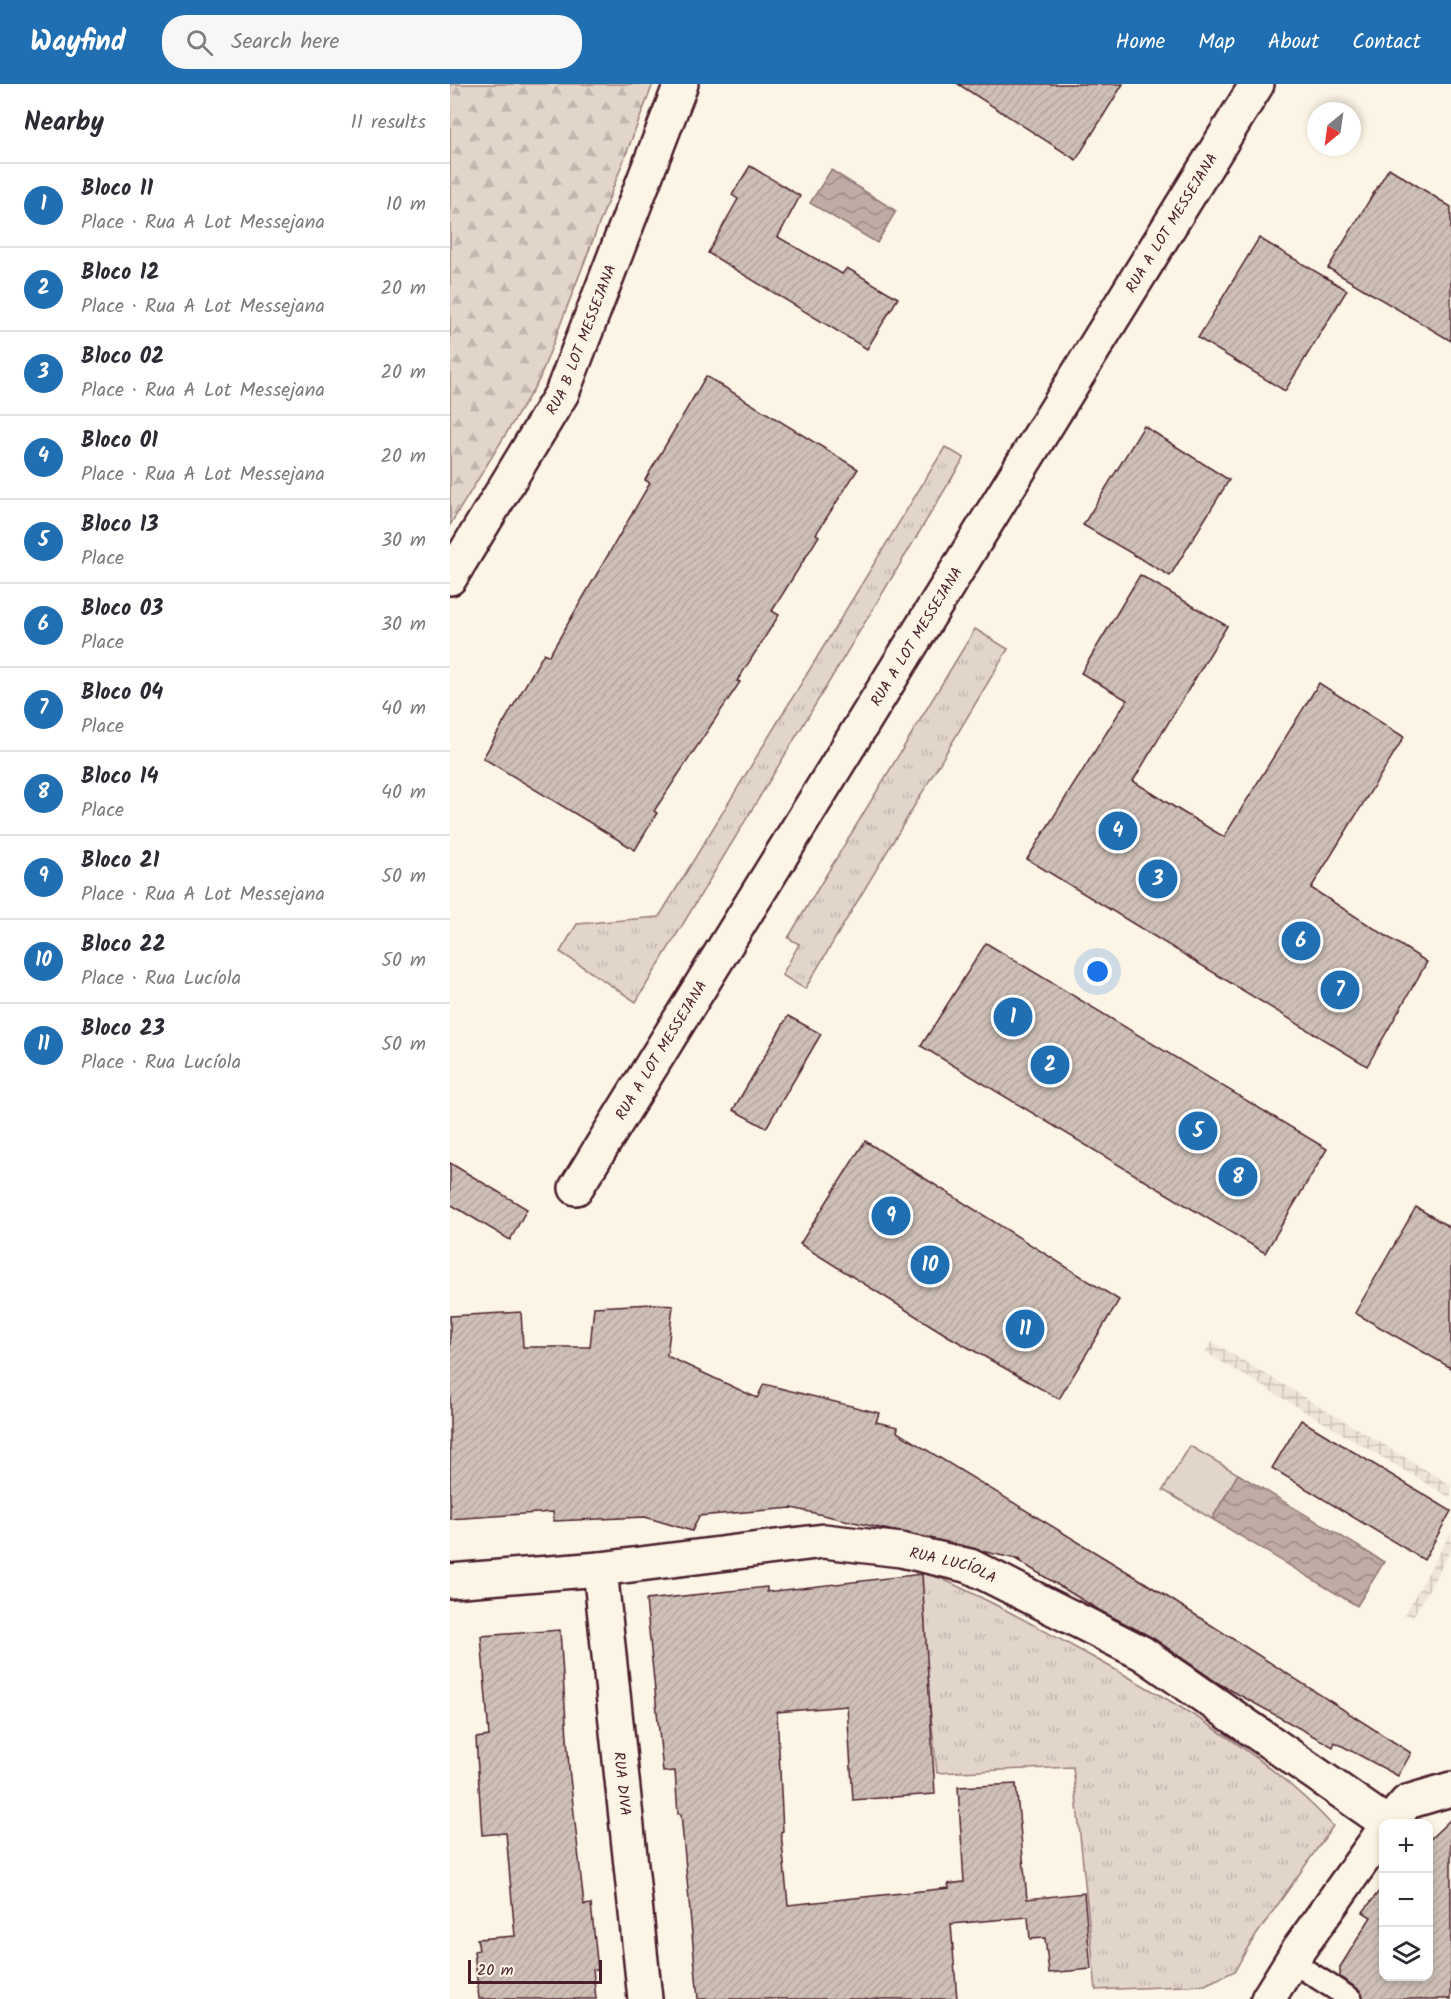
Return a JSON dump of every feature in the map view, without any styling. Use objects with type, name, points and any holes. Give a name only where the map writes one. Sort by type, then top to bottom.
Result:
[{"type":"street","name":"RUA B LOT MESSEJANA","points":[[450,578],[562,393],[681,84]]},
{"type":"street","name":"RUA A LOT MESSEJANA","points":[[576,1188],[1257,84]]},
{"type":"street","name":"RUA LUCÍOLA","points":[[450,1581],[600,1569],[824,1540],[901,1550],[970,1566],[1142,1653],[1381,1819]]},
{"type":"street","name":"RUA DIVA","points":[[600,1569],[645,1999]]},
{"type":"street","name":"RUA LUCÍOLA","points":[[1392,1819],[1407,1802],[1451,1789]]},
{"type":"street","points":[[1268,1999],[1379,1836]]},
{"type":"lane","points":[[1292,1961],[1351,1999]]},
{"type":"shaded area","points":[[1212,1342],[1451,1485],[1451,1498],[1205,1352]]},
{"type":"shaded area","points":[[1451,1532],[1451,1550],[1413,1617],[1405,1614]]},
{"type":"green space","points":[[450,84],[653,84],[539,380],[450,525]]},
{"type":"green space","points":[[945,447],[964,458],[636,1002],[560,952],[577,924],[659,917]]},
{"type":"green space","points":[[975,629],[1008,649],[805,989],[782,975],[799,944],[788,938]]},
{"type":"green space","points":[[1190,1446],[1238,1474],[1212,1519],[1163,1490]]},
{"type":"green space","points":[[915,1567],[1022,1619],[1184,1709],[1248,1751],[1278,1774],[1333,1826],[1248,1947],[1235,1971],[1205,1985],[1096,1990],[1073,1767],[937,1773]]},
{"type":"water","points":[[831,170],[896,211],[877,243],[810,203]]},
{"type":"water","points":[[1238,1474],[1384,1562],[1357,1606],[1212,1519]]},
{"type":"building","points":[[958,84],[1123,84],[1076,160]]},
{"type":"building","points":[[750,166],[800,196],[778,237],[842,274],[847,268],[898,298],[867,349],[708,253],[738,199],[732,195]]},
{"type":"building","points":[[1389,168],[1451,207],[1451,341],[1328,268]]},
{"type":"building","points":[[1259,238],[1347,290],[1285,391],[1198,338]]},
{"type":"building","points":[[706,376],[858,469],[816,534],[819,536],[772,611],[779,615],[737,681],[740,682],[654,811],[657,813],[635,850],[483,758],[544,653],[549,656],[650,483],[645,480]]},
{"type":"building","points":[[1144,426],[1229,480],[1170,576],[1083,525]]},
{"type":"building","points":[[1140,575],[1227,626],[1133,781],[1179,810],[1224,837],[1319,683],[1404,737],[1311,888],[1427,962],[1367,1066],[1027,859],[1127,700],[1081,673]]},
{"type":"building","points":[[986,943],[1327,1149],[1265,1253],[921,1046]]},
{"type":"building","points":[[788,1016],[821,1034],[766,1128],[733,1110]]},
{"type":"building","points":[[865,1141],[1119,1300],[1059,1399],[948,1336],[800,1244]]},
{"type":"building","points":[[450,1163],[527,1209],[510,1240],[450,1204]]},
{"type":"building","points":[[1416,1207],[1451,1228],[1451,1368],[1355,1313]]},
{"type":"building","points":[[653,1304],[673,1306],[667,1356],[757,1398],[764,1384],[879,1413],[876,1422],[898,1427],[897,1432],[1144,1582],[1411,1753],[1398,1776],[1335,1742],[1333,1747],[1218,1683],[1153,1638],[1099,1610],[1017,1560],[1021,1560],[792,1508],[699,1516],[692,1531],[645,1517],[554,1521],[553,1512],[450,1519],[450,1316],[521,1312],[523,1347],[590,1347],[594,1307]]},
{"type":"building","points":[[1301,1420],[1451,1511],[1424,1560],[1272,1468]]},
{"type":"building","points":[[922,1574],[935,1794],[853,1800],[847,1706],[777,1712],[783,1831],[781,1832],[788,1905],[949,1888],[948,1884],[964,1882],[958,1787],[1016,1784],[1027,1899],[1084,1893],[1091,1969],[1049,1973],[1045,1938],[1030,1939],[1028,1917],[951,1924],[957,1999],[698,1999],[681,1814],[678,1814],[675,1771],[663,1772],[646,1600],[767,1587],[767,1592]]},
{"type":"building","points":[[560,1630],[569,1768],[584,1905],[591,1904],[598,1970],[593,1969],[596,1999],[479,1999],[474,1951],[479,1950],[477,1939],[515,1936],[506,1833],[482,1835],[476,1738],[489,1736],[481,1636]]},
{"type":"building","points":[[1451,1819],[1451,1999],[1364,1999],[1358,1989],[1340,1977],[1340,1967],[1371,1917],[1363,1912],[1379,1891],[1379,1981],[1433,1981],[1433,1836]]},
{"type":"place","name":"Bloco 01","points":[[1118,831]]},
{"type":"place","name":"Bloco 02","points":[[1158,879]]},
{"type":"place","name":"Bloco 03","points":[[1301,941]]},
{"type":"place","name":"Bloco 04","points":[[1340,990]]},
{"type":"place","name":"Bloco 11","points":[[1013,1017]]},
{"type":"place","name":"Bloco 12","points":[[1050,1065]]},
{"type":"place","name":"Bloco 13","points":[[1198,1131]]},
{"type":"place","name":"Bloco 14","points":[[1238,1177]]},
{"type":"place","name":"Bloco 21","points":[[891,1216]]},
{"type":"place","name":"Bloco 22","points":[[930,1265]]},
{"type":"place","name":"Bloco 23","points":[[1025,1329]]}]
